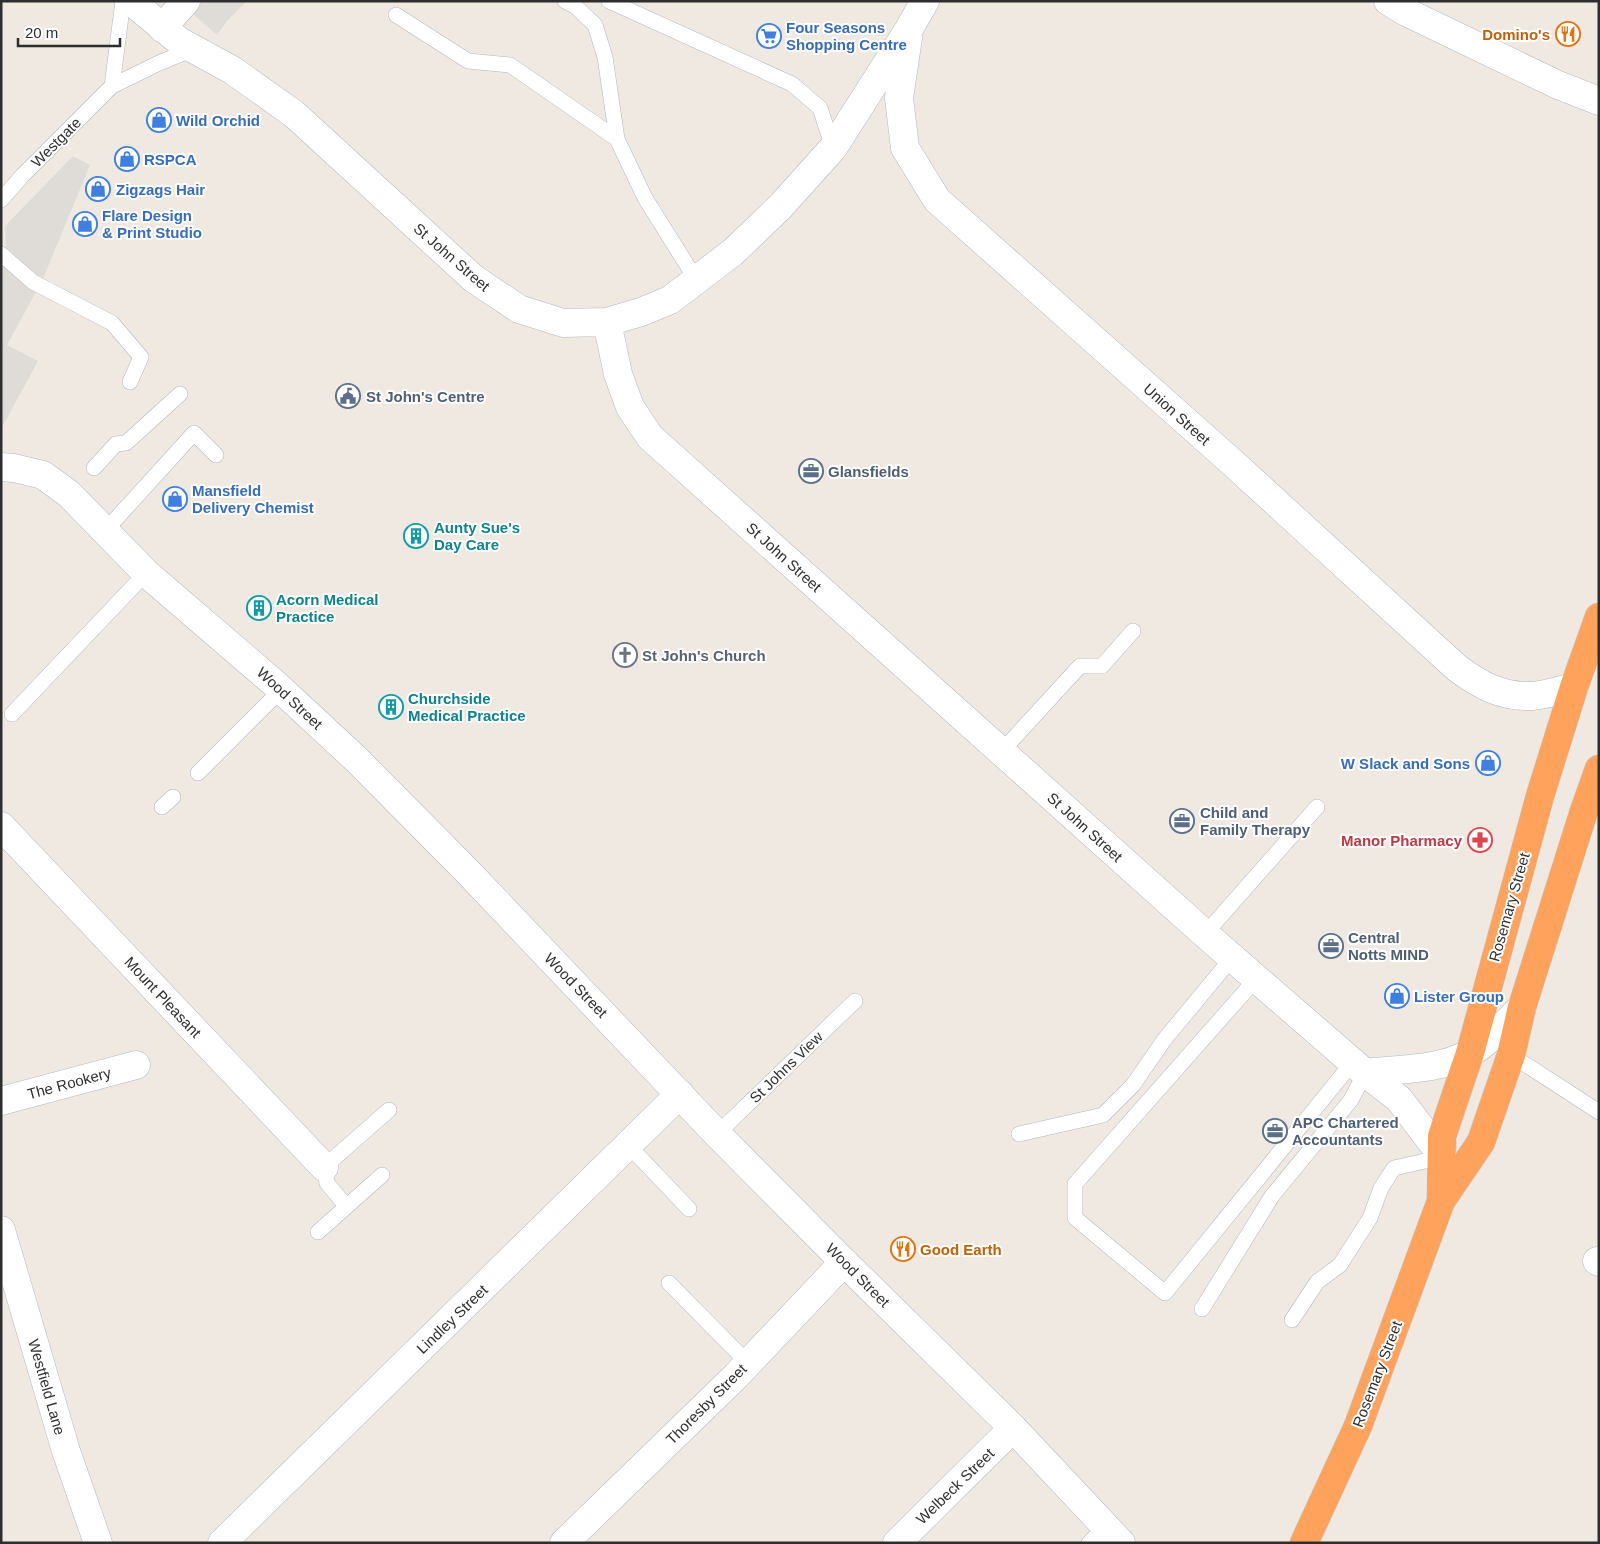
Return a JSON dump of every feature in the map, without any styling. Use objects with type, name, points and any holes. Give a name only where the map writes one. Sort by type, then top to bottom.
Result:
[{"type":"highway","name":"Rosemary Street","points":[[1441,1201],[1442,1136],[1470,1053],[1540,796],[1574,687],[1599,617]]},
{"type":"highway","name":"Rosemary Street","points":[[1304,1543],[1358,1426],[1441,1201],[1481,1142],[1511,1055],[1522,1007],[1591,815],[1599,769]]},
{"type":"street","name":"St John Street","points":[[130,1],[162,28],[193,49],[232,70],[294,114],[474,279],[519,309],[563,323],[608,322],[618,374],[630,407],[650,437],[1232,958],[1399,1099],[1443,1157]]},
{"type":"street","points":[[162,28],[186,1]]},
{"type":"street","points":[[608,322],[670,300],[733,252],[780,207],[833,148],[909,29],[924,1]]},
{"type":"street","points":[[1398,5],[1558,85],[1597,97]]},
{"type":"street","name":"Union Street","points":[[909,29],[899,98],[905,148],[937,200],[1241,471],[1457,668],[1479,684],[1500,693],[1532,696],[1574,687]]},
{"type":"street","name":"Wood Street","points":[[1,467],[43,475],[74,488],[105,531],[146,572],[281,690],[356,759],[718,1134],[844,1262],[1013,1428],[1105,1537]]},
{"type":"street","name":"Mount Pleasant","points":[[1,826],[324,1167]]},
{"type":"street","points":[[1359,1067],[1423,1068],[1452,1060],[1470,1053],[1498,1031],[1522,1007]]},
{"type":"street","name":"The Rookery","points":[[1,1101],[136,1065]]},
{"type":"street","name":"Lindley Street","points":[[222,1543],[680,1094]]},
{"type":"street","name":"Westfield Lane","points":[[1,1230],[66,1451],[98,1543]]},
{"type":"street","name":"Thoresby Street","points":[[564,1543],[748,1363],[844,1262]]},
{"type":"street","name":"Welbeck Street","points":[[896,1543],[1013,1428]]},
{"type":"lane","points":[[112,86],[123,1]]},
{"type":"lane","points":[[565,1],[575,6],[595,25],[605,57],[617,139],[645,198],[697,281]]},
{"type":"lane","points":[[609,1],[792,84],[820,108],[833,148]]},
{"type":"lane","points":[[396,15],[468,61],[510,65],[617,139]]},
{"type":"lane","name":"Westgate","points":[[1,200],[23,175],[112,86],[193,49]]},
{"type":"lane","points":[[1,254],[33,282],[112,323],[141,357],[130,382]]},
{"type":"lane","points":[[94,468],[116,444],[126,443],[180,394]]},
{"type":"lane","points":[[105,531],[194,434],[216,455]]},
{"type":"lane","points":[[12,714],[146,572]]},
{"type":"lane","points":[[1001,752],[1080,666],[1102,666],[1133,631]]},
{"type":"lane","points":[[198,772],[281,690]]},
{"type":"lane","points":[[1205,934],[1317,807]]},
{"type":"lane","points":[[1019,1134],[1103,1115],[1134,1085],[1164,1040],[1232,958]]},
{"type":"lane","points":[[1256,979],[1075,1184],[1075,1218],[1165,1293],[1359,1067]]},
{"type":"lane","name":"St Johns View","points":[[718,1134],[855,1001]]},
{"type":"lane","points":[[1511,1055],[1599,1112]]},
{"type":"lane","points":[[1202,1309],[1272,1196],[1351,1100],[1359,1067]]},
{"type":"lane","points":[[346,1206],[327,1183],[324,1167],[389,1110]]},
{"type":"lane","points":[[628,1146],[690,1210]]},
{"type":"lane","points":[[1292,1320],[1317,1282],[1340,1265],[1370,1218],[1380,1188],[1394,1168],[1443,1157]]},
{"type":"lane","points":[[318,1232],[382,1175]]},
{"type":"lane","points":[[670,1283],[748,1363]]},
{"type":"shaded area","points":[[178,1],[247,1],[227,21],[217,35]]},
{"type":"shaded area","points":[[73,156],[90,165],[42,281],[7,345],[38,361],[1,429],[1,256],[6,251],[5,226]]},
{"type":"place","name":"Domino's","points":[[1568,34]]},
{"type":"place","name":"Four Seasons Shopping Centre","points":[[769,36]]},
{"type":"place","name":"Wild Orchid","points":[[159,120]]},
{"type":"place","name":"RSPCA","points":[[127,159]]},
{"type":"place","name":"Zigzags Hair","points":[[98,189]]},
{"type":"place","name":"Flare Design & Print Studio","points":[[85,224]]},
{"type":"place","name":"St John's Centre","points":[[348,396]]},
{"type":"place","name":"Glansfields","points":[[811,471]]},
{"type":"place","name":"Mansfield Delivery Chemist","points":[[175,499]]},
{"type":"place","name":"Aunty Sue's Day Care","points":[[416,536]]},
{"type":"place","name":"Acorn Medical Practice","points":[[259,608]]},
{"type":"place","name":"St John's Church","points":[[625,655]]},
{"type":"place","name":"Churchside Medical Practice","points":[[391,707]]},
{"type":"place","name":"W Slack and Sons","points":[[1488,763]]},
{"type":"place","name":"Child and Family Therapy","points":[[1182,821]]},
{"type":"place","name":"Manor Pharmacy","points":[[1480,840]]},
{"type":"place","name":"Central Notts MIND","points":[[1331,946]]},
{"type":"place","name":"Lister Group","points":[[1397,996]]},
{"type":"place","name":"APC Chartered Accountants","points":[[1275,1131]]},
{"type":"place","name":"Good Earth","points":[[903,1249]]}]
